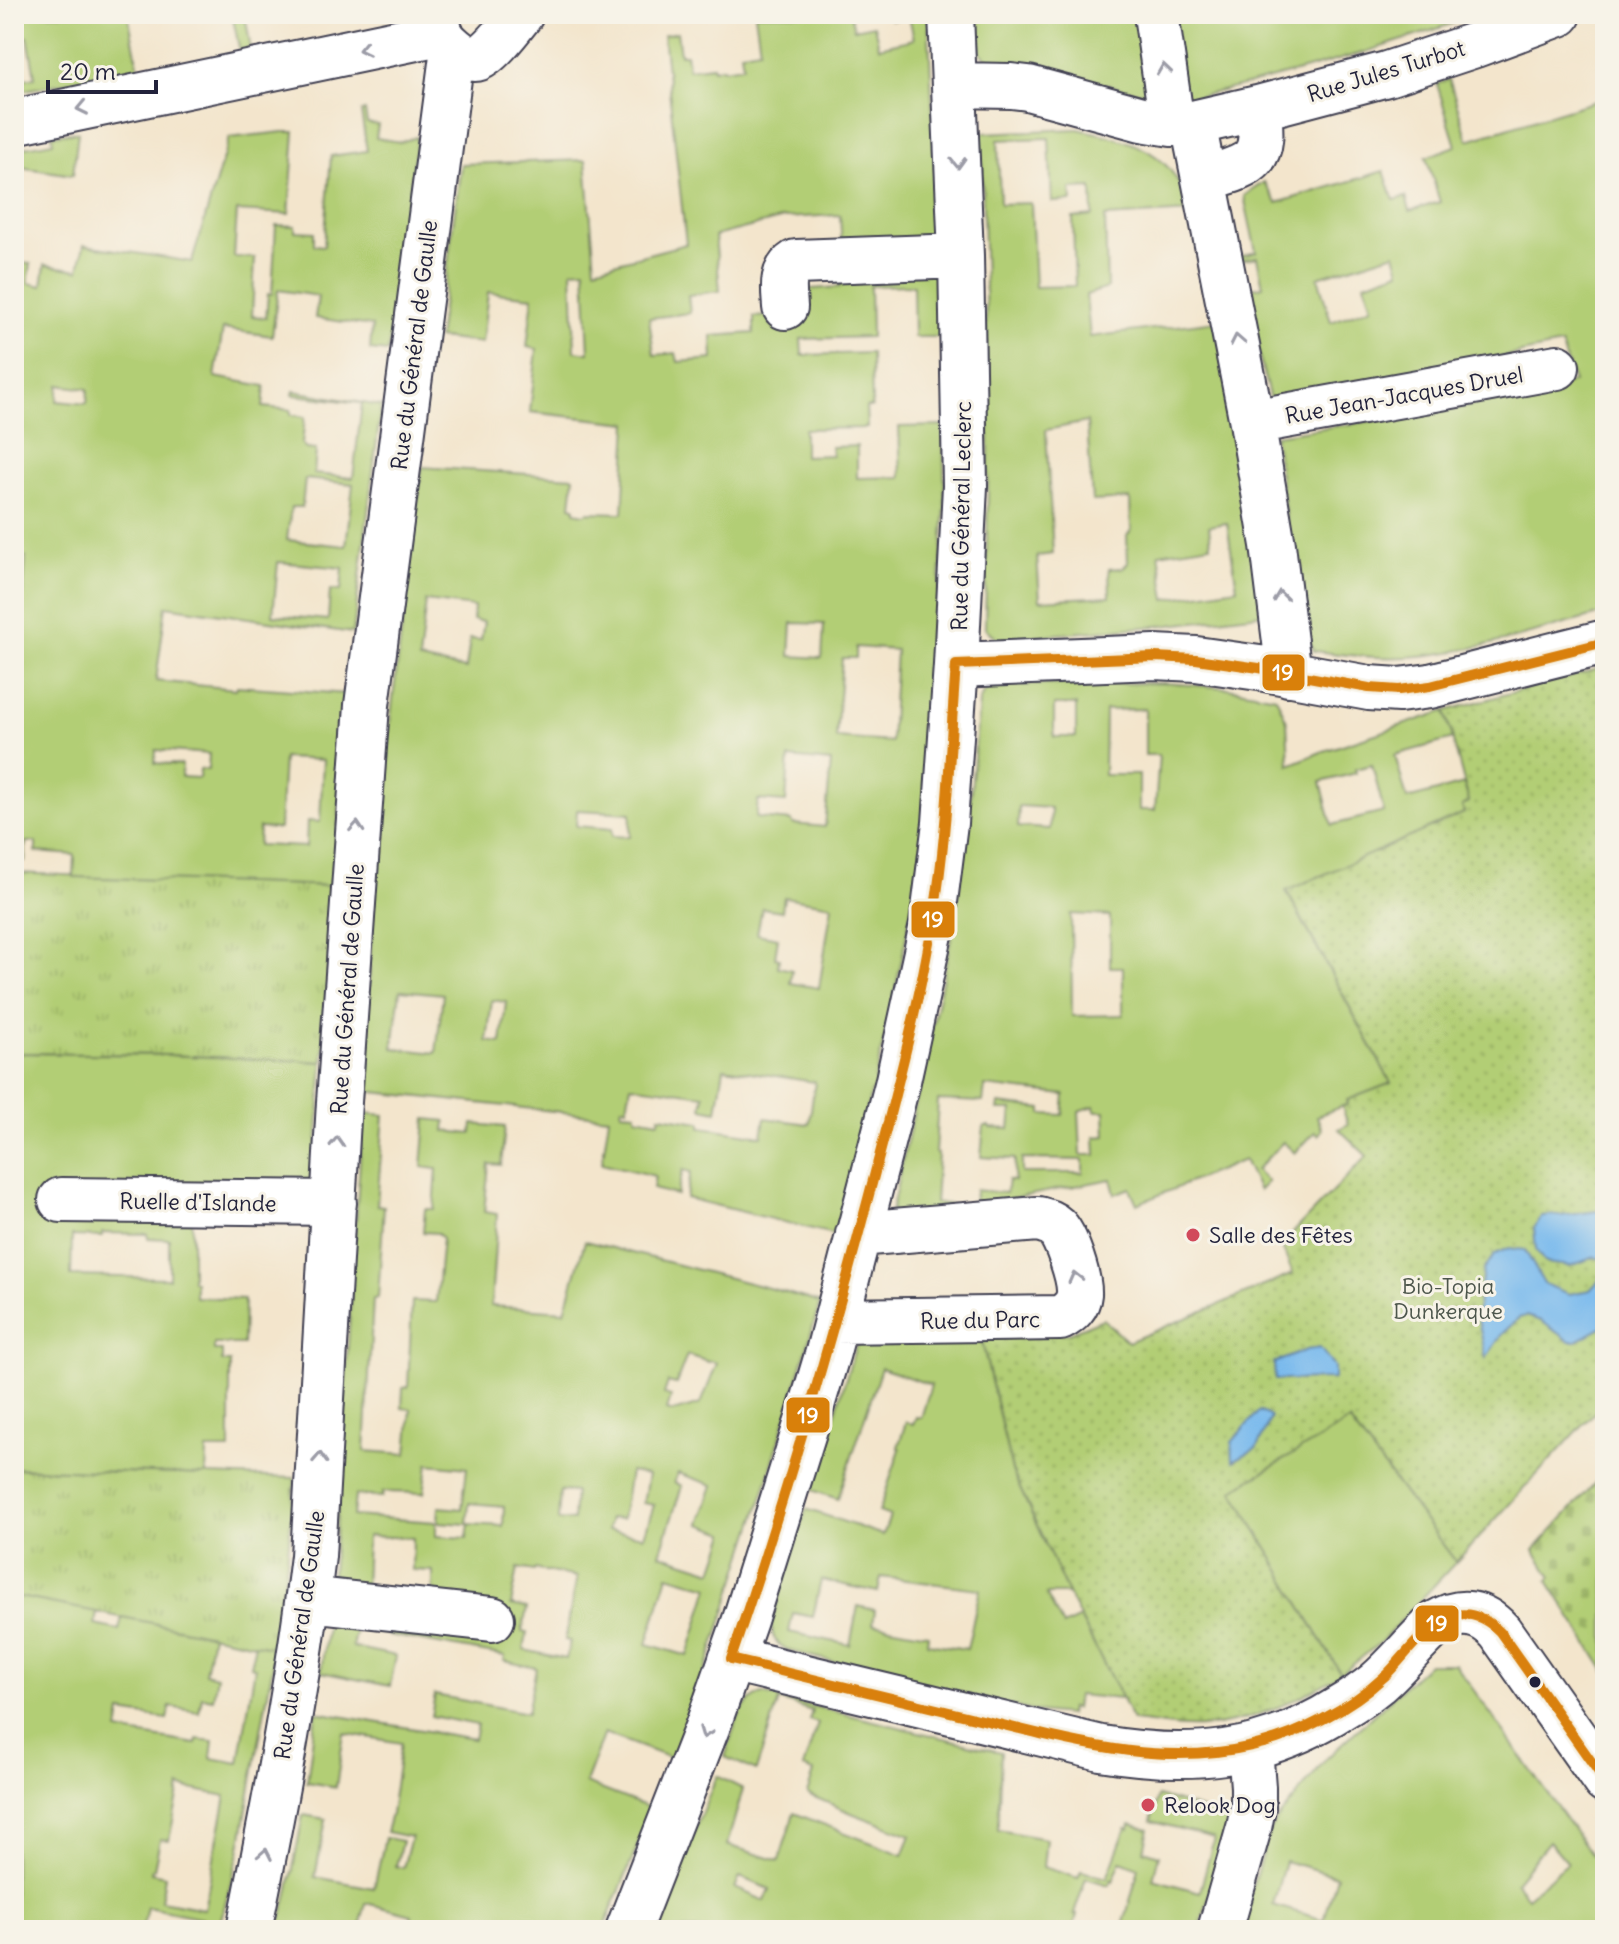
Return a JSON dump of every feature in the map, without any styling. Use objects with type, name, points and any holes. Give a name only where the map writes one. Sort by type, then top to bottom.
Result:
[{"type":"street","points":[[14,122],[446,32],[463,56],[482,57],[521,14]]},
{"type":"street","name":"Rue du Général Leclerc","points":[[628,1930],[708,1725],[807,1422],[906,1047],[932,925],[945,823],[965,472],[961,256],[951,14]]},
{"type":"street","points":[[1156,14],[1182,124],[1204,179],[1272,534],[1289,674]]},
{"type":"street","name":"Rue Jules Turbot","points":[[955,85],[1028,88],[1142,119],[1182,124],[1258,108],[1387,74],[1559,14]]},
{"type":"street","name":"Rue du Général de Gaulle","points":[[249,1930],[280,1778],[308,1599],[317,1514],[340,1087],[367,705],[446,32]]},
{"type":"street","points":[[1204,179],[1242,167],[1251,160],[1261,142],[1258,108]]},
{"type":"street","points":[[785,307],[785,274],[796,262],[961,256]]},
{"type":"street","name":"Rue Jean-Jacques Druel","points":[[1252,422],[1557,367]]},
{"type":"street","points":[[956,665],[1155,657],[1217,661],[1369,688],[1399,690],[1430,686],[1605,642]]},
{"type":"street","name":"Ruelle d'Islande","points":[[61,1200],[334,1203]]},
{"type":"street","name":"Rue du Parc","points":[[836,1321],[1052,1319],[1073,1310],[1079,1294],[1065,1239],[1053,1223],[1046,1221],[1038,1219],[858,1234]]},
{"type":"street","points":[[308,1599],[492,1619]]},
{"type":"street","points":[[731,1659],[1078,1743],[1125,1752],[1201,1755],[1250,1748],[1308,1728],[1360,1696],[1392,1669],[1438,1622],[1457,1614],[1470,1613],[1483,1617],[1500,1632],[1605,1781]]},
{"type":"street","points":[[1220,1930],[1253,1807],[1250,1748]]},
{"type":"green space","points":[[14,14],[128,14],[139,70],[14,92],[14,81],[35,77],[28,37],[14,39]]},
{"type":"green space","points":[[232,14],[245,14],[251,50],[240,52]]},
{"type":"green space","points":[[755,14],[850,14],[854,29],[874,25],[879,47],[914,39],[909,16],[892,20],[891,14],[928,14],[939,248],[842,251],[840,215],[784,218],[715,236],[720,291],[688,295],[690,313],[649,318],[654,355],[676,353],[678,362],[713,359],[712,336],[754,333],[754,317],[800,314],[799,290],[840,287],[841,268],[940,265],[942,337],[914,337],[913,285],[870,286],[871,337],[801,339],[802,355],[871,353],[872,407],[866,407],[867,428],[804,429],[804,456],[832,455],[831,447],[857,446],[857,478],[901,477],[899,427],[943,426],[945,507],[922,851],[875,1091],[871,1091],[837,1235],[686,1198],[691,1172],[683,1170],[677,1195],[653,1189],[655,1176],[602,1163],[609,1117],[364,1091],[380,803],[422,467],[574,477],[571,506],[575,507],[575,512],[623,513],[628,423],[530,412],[537,349],[527,347],[533,297],[488,292],[482,343],[438,338],[461,164],[586,160],[595,268],[686,244],[663,35],[677,32],[680,54],[686,54],[688,69],[743,66],[741,52],[760,49]],"holes":[[[585,269],[589,353],[575,351],[572,270]],[[426,601],[474,607],[473,620],[484,622],[481,640],[470,639],[466,669],[419,660]],[[792,623],[824,624],[822,658],[790,656]],[[856,647],[896,650],[891,742],[836,738],[842,658],[856,658]],[[789,758],[831,762],[825,827],[756,818],[758,800],[786,802]],[[577,810],[631,813],[630,837],[612,836],[612,829],[576,826]],[[784,897],[832,905],[819,988],[790,983],[792,970],[778,967],[779,958],[775,957],[778,938],[757,934],[762,908],[782,911]],[[400,990],[443,994],[436,1053],[393,1048]],[[492,1000],[506,1002],[501,1043],[487,1041]],[[724,1068],[815,1082],[809,1124],[765,1118],[762,1136],[701,1127],[701,1122],[660,1116],[659,1121],[636,1117],[636,1113],[621,1112],[622,1106],[627,1107],[631,1085],[704,1095],[702,1108],[717,1111]]]},
{"type":"green space","points":[[979,14],[1147,14],[1158,97],[1024,65],[990,62],[980,52]]},
{"type":"green space","points":[[1167,14],[1480,14],[1334,62],[1184,100]]},
{"type":"green space","points":[[1449,79],[1468,140],[1605,98],[1605,613],[1512,639],[1442,653],[1380,657],[1314,651],[1301,625],[1274,435],[1455,409],[1574,382],[1561,345],[1271,404],[1243,290],[1263,286],[1257,257],[1237,261],[1238,257],[1256,252],[1244,196],[1264,182],[1277,203],[1384,171],[1394,200],[1406,197],[1410,211],[1440,202],[1426,157],[1456,146],[1437,84]],"holes":[[[1395,253],[1400,271],[1365,283],[1372,307],[1331,322],[1318,277]]]},
{"type":"green space","points":[[365,111],[367,123],[378,125],[376,138],[400,142],[417,137],[388,352],[370,350],[372,326],[315,318],[318,296],[278,290],[272,336],[223,329],[215,377],[265,386],[263,407],[291,410],[291,415],[305,417],[302,444],[306,449],[316,450],[314,474],[353,478],[362,403],[293,395],[294,391],[381,406],[353,633],[166,606],[156,681],[236,689],[237,686],[347,694],[334,886],[74,877],[75,855],[36,852],[36,842],[26,842],[25,862],[14,862],[14,593],[23,594],[26,557],[14,555],[17,499],[14,498],[16,263],[31,264],[28,283],[42,286],[45,265],[79,270],[84,245],[192,262],[229,138],[295,132],[289,214],[237,211],[234,257],[255,258],[252,316],[266,318],[268,294],[272,294],[276,225],[295,226],[295,231],[314,232],[314,245],[324,246],[331,156],[367,151],[361,112]],"holes":[[[59,385],[88,389],[87,404],[57,401]],[[305,479],[353,484],[346,546],[287,540],[291,507],[302,507]],[[278,562],[343,568],[341,591],[330,590],[328,620],[273,615]],[[156,750],[209,754],[208,770],[200,769],[199,778],[181,777],[182,765],[155,763]],[[283,758],[323,760],[320,822],[307,821],[306,847],[258,845],[259,828],[279,829]]]},
{"type":"green space","points":[[1078,129],[1134,144],[1162,162],[1174,175],[1190,212],[1105,217],[1107,288],[1086,295],[1090,337],[1216,321],[1267,613],[1170,625],[997,639],[985,628],[989,441],[981,133]],"holes":[[[1049,138],[1052,202],[1072,201],[1071,189],[1092,188],[1093,216],[1073,218],[1075,286],[1035,287],[1031,203],[1000,204],[998,140]],[[1087,422],[1092,501],[1130,499],[1128,562],[1123,568],[1109,569],[1110,596],[1040,600],[1037,556],[1053,554],[1046,430]],[[1227,523],[1237,588],[1166,599],[1159,553],[1211,545],[1209,526]]]},
{"type":"green space","points":[[78,132],[73,175],[19,167],[17,182],[14,182],[14,149],[53,142],[52,135]]},
{"type":"green space","name":"Bio-Topia Dunkerque","points":[[1605,667],[1605,1401],[1456,1562],[1350,1422],[1233,1490],[1341,1674],[1291,1701],[1239,1720],[1194,1727],[1133,1721],[1068,1594],[1012,1471],[981,1338],[1069,1333],[1103,1319],[1128,1342],[1293,1274],[1281,1245],[1367,1156],[1339,1129],[1348,1124],[1342,1107],[1348,1104],[1347,1100],[1391,1083],[1286,890],[1464,813],[1462,806],[1469,801],[1445,711]]},
{"type":"green space","points":[[1166,683],[1228,688],[1276,697],[1287,721],[1289,765],[1445,711],[1453,739],[1395,755],[1407,799],[1464,784],[1469,802],[1462,806],[1464,813],[1286,891],[1391,1083],[1317,1116],[1322,1130],[1318,1135],[1315,1132],[1295,1153],[1283,1142],[1256,1170],[1268,1182],[1259,1191],[1244,1160],[1137,1204],[1130,1188],[1115,1194],[1111,1179],[974,1206],[975,1190],[1006,1193],[1008,1180],[1014,1181],[1015,1159],[981,1157],[984,1126],[1010,1129],[1012,1110],[998,1110],[999,1104],[1042,1109],[1042,1114],[1063,1115],[1065,1095],[985,1086],[983,1102],[938,1100],[935,1203],[969,1206],[890,1216],[955,920],[979,703],[985,691],[997,685]],"holes":[[[1054,705],[1076,705],[1076,737],[1054,737]],[[1145,709],[1145,755],[1159,755],[1155,810],[1139,810],[1139,775],[1104,775],[1105,710]],[[1372,765],[1384,812],[1332,825],[1321,782],[1356,773],[1355,769]],[[1019,806],[1051,808],[1050,829],[1018,827]],[[1071,914],[1110,916],[1110,967],[1123,967],[1123,1015],[1072,1016]],[[1094,1106],[1095,1111],[1105,1111],[1106,1136],[1095,1137],[1096,1155],[1081,1155],[1079,1111]],[[1022,1159],[1083,1160],[1083,1173],[1022,1173]]]},
{"type":"green space","points":[[14,873],[334,886],[323,1062],[14,1053]]},
{"type":"green space","points":[[14,1053],[323,1062],[314,1187],[192,1218],[195,1297],[244,1299],[243,1344],[214,1344],[214,1351],[222,1351],[222,1362],[230,1362],[230,1450],[207,1450],[206,1475],[14,1468]],"holes":[[[147,1234],[148,1238],[169,1239],[169,1278],[71,1276],[72,1236]]]},
{"type":"green space","points":[[363,1113],[384,1115],[377,1205],[384,1206],[378,1298],[373,1299],[365,1451],[407,1454],[411,1409],[402,1408],[403,1388],[408,1387],[412,1301],[436,1302],[442,1238],[437,1233],[423,1232],[425,1209],[434,1209],[437,1169],[422,1167],[426,1119],[446,1121],[445,1131],[472,1134],[473,1124],[505,1127],[501,1165],[489,1164],[484,1212],[497,1214],[491,1306],[565,1311],[585,1241],[820,1303],[764,1492],[694,1707],[673,1759],[604,1733],[585,1783],[653,1809],[603,1930],[408,1930],[412,1915],[366,1903],[359,1930],[279,1930],[303,1815],[326,1819],[315,1877],[374,1888],[385,1838],[402,1841],[396,1866],[403,1868],[411,1837],[386,1832],[401,1743],[344,1733],[336,1787],[307,1782],[316,1712],[474,1739],[477,1725],[431,1716],[435,1695],[527,1713],[536,1668],[504,1661],[505,1656],[356,1629],[352,1647],[396,1656],[390,1686],[321,1672],[337,1515]],"holes":[[[687,1355],[717,1363],[701,1404],[673,1412],[667,1410],[671,1397],[664,1394],[668,1382],[676,1384]],[[428,1464],[467,1468],[462,1509],[439,1507],[438,1522],[467,1524],[469,1503],[504,1506],[503,1526],[469,1524],[467,1538],[436,1536],[436,1522],[353,1516],[355,1495],[382,1497],[383,1492],[424,1493]],[[630,1472],[648,1475],[643,1503],[654,1505],[644,1536],[607,1530],[610,1518],[622,1519]],[[678,1473],[713,1485],[700,1524],[726,1533],[713,1571],[660,1554],[682,1486],[674,1482]],[[560,1491],[575,1492],[573,1521],[558,1520]],[[367,1536],[413,1538],[412,1570],[433,1571],[433,1593],[365,1589]],[[518,1568],[577,1577],[565,1640],[570,1641],[566,1659],[524,1650],[527,1633],[522,1632],[527,1608],[511,1605]],[[668,1575],[709,1587],[688,1656],[647,1644]]]},
{"type":"green space","points":[[981,1338],[1012,1471],[1068,1594],[1046,1594],[1063,1626],[1080,1618],[1122,1699],[1077,1695],[1075,1709],[1070,1708],[1069,1715],[1036,1712],[790,1651],[775,1639],[772,1620],[806,1509],[883,1535],[890,1516],[879,1512],[906,1422],[913,1424],[916,1417],[921,1418],[931,1385],[881,1368],[838,1499],[812,1490],[856,1345],[861,1340]],"holes":[[[881,1577],[980,1589],[967,1649],[927,1643],[928,1634],[873,1624],[875,1610],[858,1606],[850,1645],[789,1632],[793,1613],[813,1617],[821,1580],[878,1592]]]},
{"type":"green space","points":[[1349,1421],[1456,1562],[1382,1641],[1341,1674],[1233,1490]]},
{"type":"green space","points":[[14,1468],[295,1478],[275,1648],[14,1596]]},
{"type":"green space","points":[[1605,1472],[1605,1671],[1548,1581],[1552,1577],[1534,1550]]},
{"type":"green space","points":[[14,1596],[97,1612],[95,1625],[119,1630],[122,1617],[212,1635],[205,1673],[217,1676],[213,1699],[202,1697],[199,1712],[170,1707],[167,1719],[121,1712],[118,1731],[196,1744],[197,1739],[213,1741],[211,1758],[239,1763],[255,1667],[250,1666],[255,1644],[276,1648],[239,1853],[218,1930],[201,1930],[203,1918],[147,1907],[142,1930],[14,1930]],"holes":[[[180,1787],[226,1796],[204,1909],[161,1901],[165,1876],[151,1873],[160,1839],[169,1840]]]},
{"type":"green space","points":[[1428,1664],[1455,1664],[1605,1874],[1605,1930],[1239,1930],[1270,1829],[1326,1759]],"holes":[[[1549,1841],[1568,1863],[1527,1897],[1515,1882]],[[1285,1861],[1337,1876],[1324,1920],[1273,1905]]]},
{"type":"green space","points":[[763,1694],[1001,1752],[998,1830],[1046,1839],[1043,1867],[1078,1878],[1081,1871],[1107,1878],[1130,1824],[1149,1829],[1144,1850],[1159,1855],[1153,1879],[1200,1892],[1214,1838],[1151,1821],[1158,1796],[1227,1817],[1228,1832],[1199,1930],[1122,1930],[1139,1868],[1121,1861],[1109,1885],[1086,1878],[1072,1930],[653,1930],[717,1776],[743,1789],[727,1845],[779,1861],[794,1813],[903,1855],[911,1835],[807,1794],[814,1772],[803,1768],[818,1723],[809,1720],[812,1711],[779,1700],[756,1771],[725,1757],[737,1720],[754,1698]],"holes":[[[740,1877],[770,1889],[765,1901],[735,1888]]]},
{"type":"water","points":[[1605,1210],[1605,1260],[1595,1257],[1570,1266],[1545,1263],[1536,1250],[1534,1228],[1542,1216]]},
{"type":"water","points":[[1509,1248],[1525,1250],[1544,1284],[1569,1294],[1590,1290],[1605,1274],[1605,1326],[1577,1341],[1569,1341],[1541,1321],[1526,1316],[1519,1318],[1502,1334],[1486,1358],[1477,1315],[1483,1270],[1495,1254]]},
{"type":"water","points":[[1320,1348],[1334,1367],[1334,1379],[1275,1380],[1274,1363],[1306,1350]]},
{"type":"water","points":[[1259,1411],[1271,1417],[1257,1448],[1233,1461],[1232,1442]]},
{"type":"transit line","name":"19","points":[[956,665],[1155,657],[1196,659],[1369,688],[1399,690],[1430,686],[1605,642]]},
{"type":"transit line","name":"19","points":[[731,1659],[821,1370],[916,1008],[941,865],[956,665]]},
{"type":"transit line","name":"19","points":[[731,1659],[1108,1748],[1180,1754],[1216,1752],[1269,1741],[1323,1719],[1371,1688],[1421,1636],[1438,1623],[1461,1614],[1482,1619],[1500,1632],[1605,1781]]},
{"type":"place","name":"Salle des Fêtes","points":[[1193,1235]]},
{"type":"place","name":"Relook Dog","points":[[1148,1805]]}]
